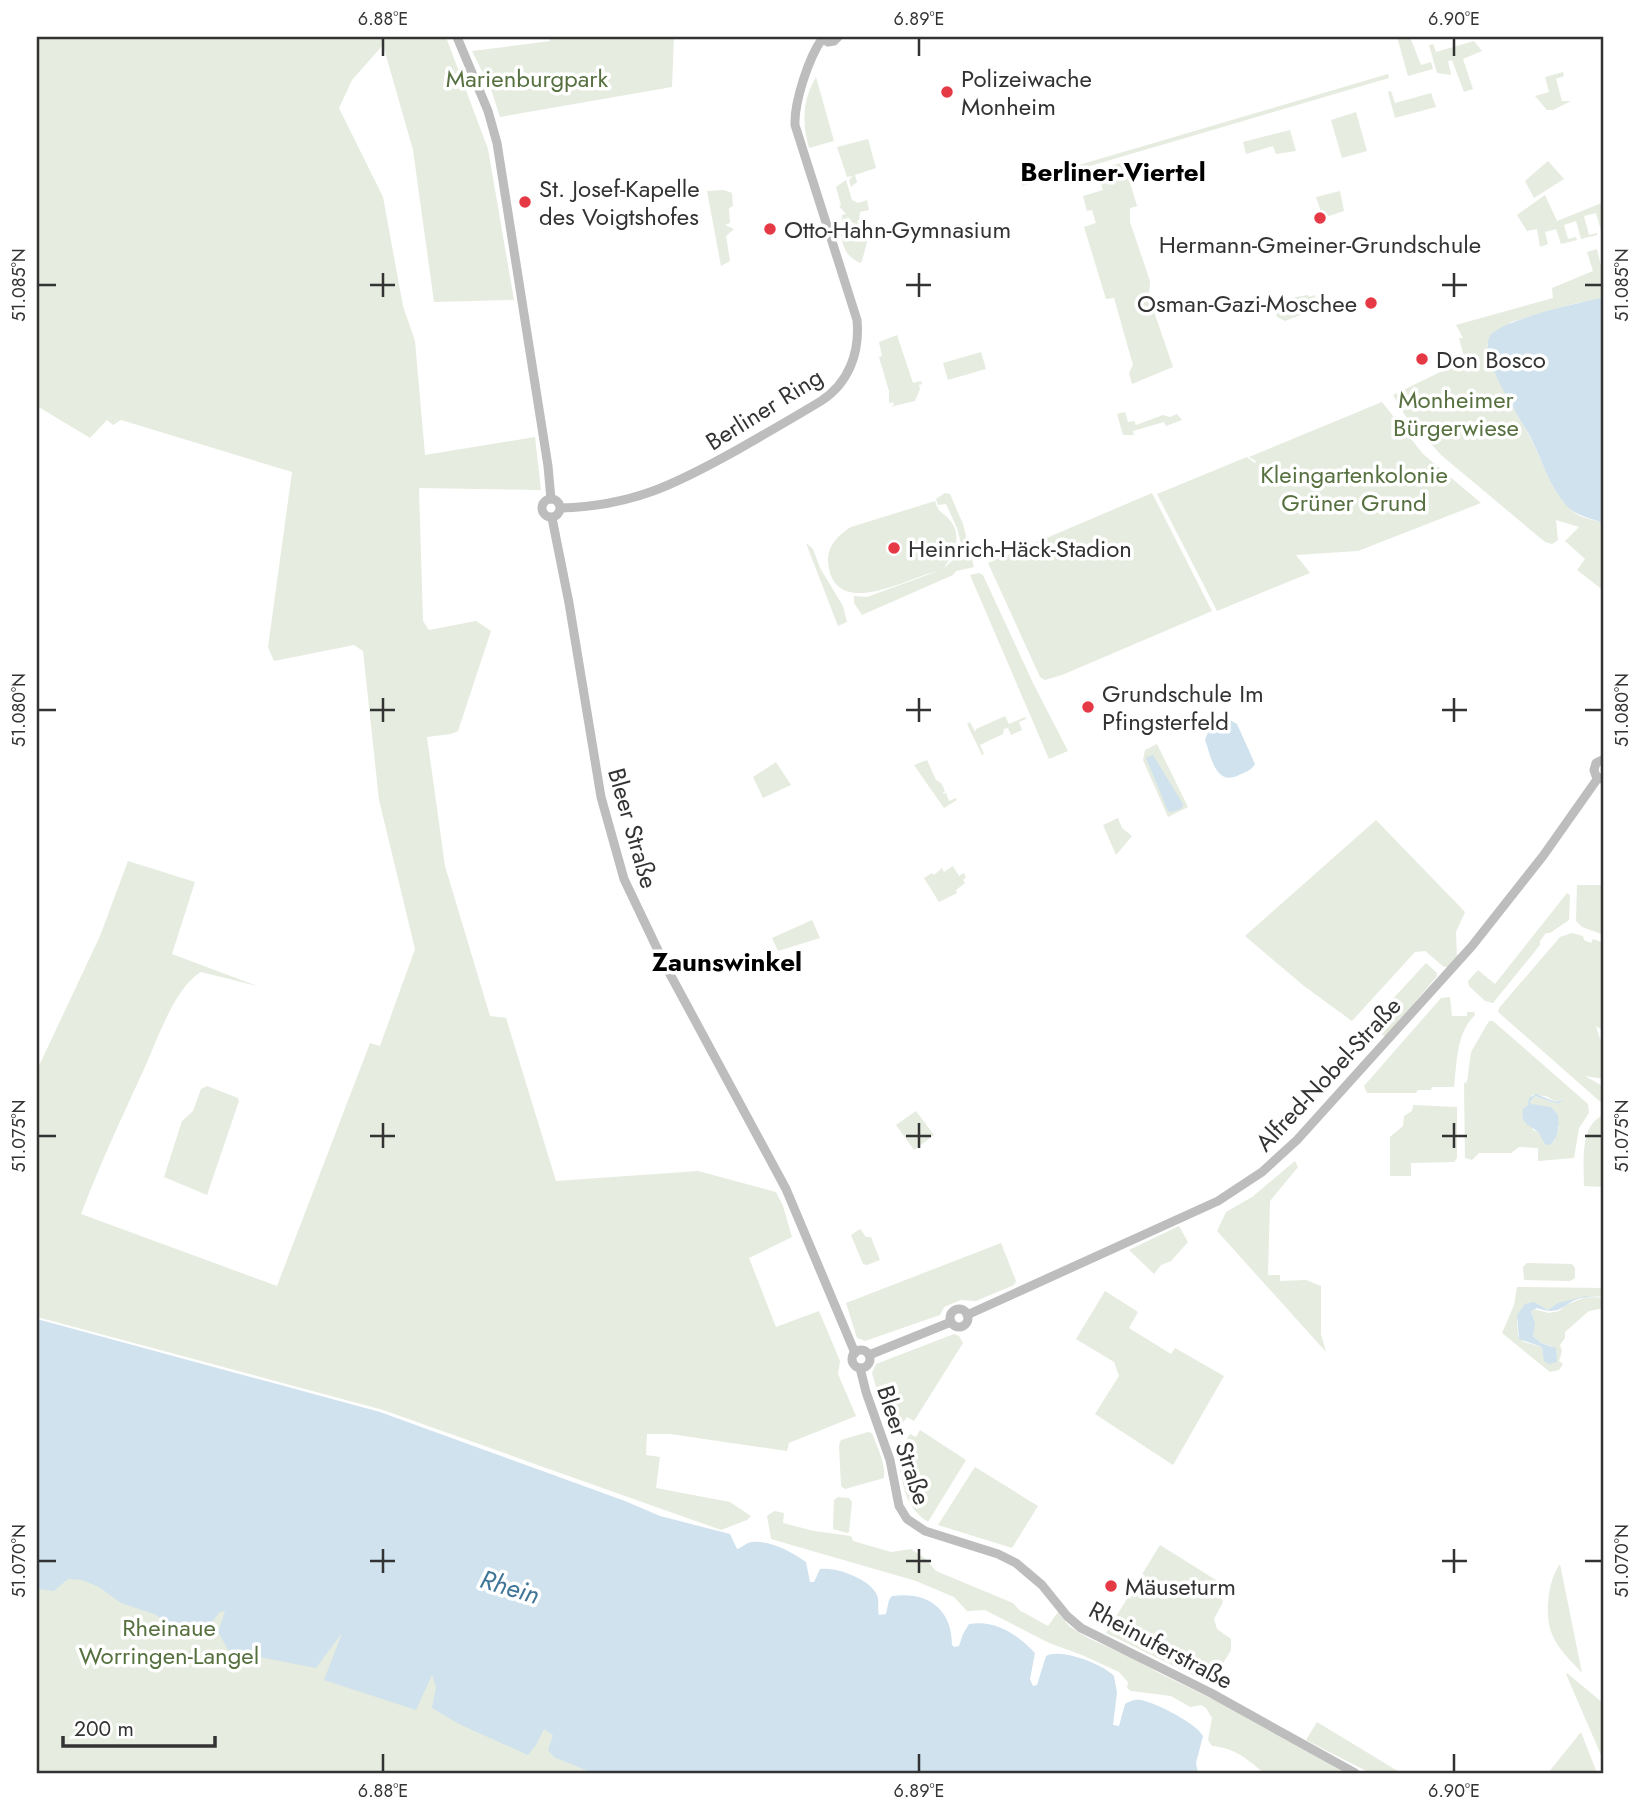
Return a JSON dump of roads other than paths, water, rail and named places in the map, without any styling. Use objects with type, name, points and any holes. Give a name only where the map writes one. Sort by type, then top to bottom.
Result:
[{"type":"street","points":[[457,37],[488,111],[497,143],[551,499]]},
{"type":"street","points":[[822,38],[831,42],[838,37]]},
{"type":"street","name":"Berliner Ring","points":[[561,508],[634,498],[671,485],[705,469],[821,401],[833,392],[846,375],[856,345],[856,320],[795,125],[799,94],[813,53],[822,38]]},
{"type":"street","points":[[551,499],[558,502],[561,508],[558,515],[552,518],[545,515],[542,508],[546,501],[551,499]]},
{"type":"street","name":"Bleer Straße","points":[[552,518],[601,797],[624,878],[659,953],[786,1189],[855,1353]]},
{"type":"street","name":"Alfred-Nobel-Straße","points":[[869,1355],[951,1322],[962,1326],[967,1321],[967,1315],[1210,1206],[1275,1162],[1467,952],[1601,779],[1594,773],[1594,766],[1604,759]]},
{"type":"street","points":[[861,1351],[869,1355],[868,1364],[860,1368],[853,1362],[855,1353],[861,1351]]},
{"type":"street","name":"Bleer Straße","points":[[860,1368],[890,1460],[900,1506],[907,1519],[919,1529]]},
{"type":"street","name":"Rheinuferstraße","points":[[919,1529],[998,1554],[1016,1563],[1042,1585],[1067,1616],[1081,1628],[1211,1693],[1355,1773]]},
{"type":"water","points":[[1602,298],[1604,523],[1574,512],[1560,498],[1502,387],[1490,358],[1488,345],[1490,336],[1509,324],[1542,312]]},
{"type":"water","points":[[1230,720],[1237,724],[1255,764],[1248,771],[1230,778],[1219,773],[1215,767],[1205,740],[1209,730]]},
{"type":"water","points":[[1153,755],[1183,804],[1182,808],[1168,811],[1146,758]]},
{"type":"water","points":[[1536,1094],[1556,1102],[1564,1099],[1558,1104],[1535,1096],[1530,1102],[1551,1107],[1558,1115],[1557,1135],[1550,1145],[1545,1144],[1539,1133],[1526,1124],[1523,1118],[1523,1109],[1528,1105],[1529,1098]]},
{"type":"water","points":[[1586,1296],[1604,1298],[1586,1297],[1572,1301],[1558,1310],[1546,1311],[1537,1308],[1531,1311],[1535,1323],[1533,1336],[1541,1343],[1556,1348],[1557,1362],[1549,1364],[1544,1361],[1542,1347],[1519,1339],[1517,1315],[1525,1304],[1534,1302],[1548,1310],[1558,1303]]},
{"type":"water","name":"Rhein","points":[[37,1319],[380,1412],[660,1516],[730,1534],[737,1549],[752,1542],[773,1545],[806,1562],[810,1582],[814,1582],[820,1569],[827,1569],[851,1575],[866,1583],[877,1595],[879,1615],[886,1614],[892,1596],[917,1596],[936,1605],[943,1612],[954,1647],[959,1646],[969,1624],[997,1626],[1021,1640],[1035,1653],[1030,1679],[1033,1686],[1037,1685],[1046,1656],[1061,1654],[1091,1662],[1114,1676],[1117,1693],[1113,1725],[1119,1726],[1125,1704],[1139,1700],[1175,1714],[1199,1731],[1203,1736],[1196,1763],[1198,1773],[593,1773],[554,1757],[548,1750],[553,1735],[544,1729],[528,1755],[459,1724],[432,1708],[436,1687],[432,1675],[416,1710],[324,1680],[342,1633],[316,1668],[229,1651],[218,1632],[225,1611],[220,1612],[201,1635],[121,1603],[99,1587],[82,1580],[68,1579],[54,1591],[37,1589]]},
{"type":"place","name":"Polizeiwache Monheim","points":[[947,92]]},
{"type":"place","name":"St. Josef-Kapelle des Voigtshofes","points":[[525,202]]},
{"type":"place","name":"Hermann-Gmeiner-Grundschule","points":[[1320,218]]},
{"type":"place","name":"Otto-Hahn-Gymnasium","points":[[770,229]]},
{"type":"place","name":"Osman-Gazi-Moschee","points":[[1371,303]]},
{"type":"place","name":"Don Bosco","points":[[1422,359]]},
{"type":"place","name":"Heinrich-Häck-Stadion","points":[[894,548]]},
{"type":"place","name":"Grundschule Im Pfingsterfeld","points":[[1088,707]]},
{"type":"place","name":"Mäuseturm","points":[[1111,1586]]},
{"type":"district","name":"Berliner-Viertel","points":[[1113,172]]},
{"type":"district","name":"Zaunswinkel","points":[[727,962]]},
{"type":"park label","name":"Marienburgpark","points":[[527,78]]},
{"type":"park label","name":"Monheimer Bürgerwiese","points":[[1456,413]]},
{"type":"park label","name":"Kleingartenkolonie Grüner Grund","points":[[1354,488]]},
{"type":"park label","name":"Rheinaue Worringen-Langel","points":[[169,1641]]}]
